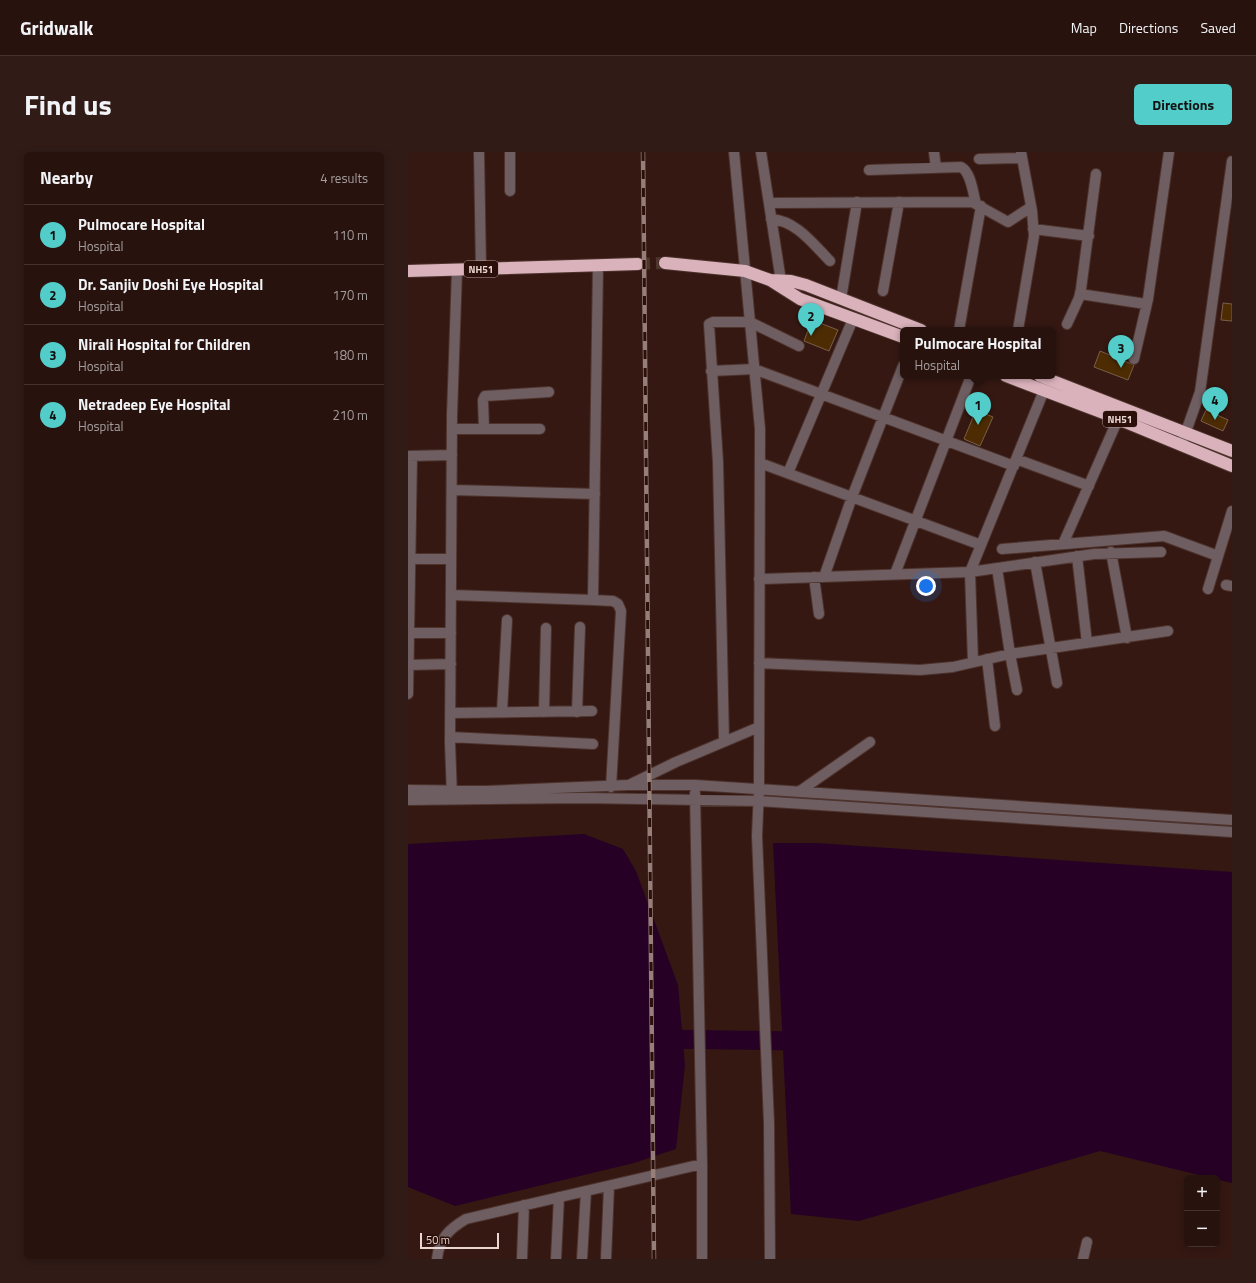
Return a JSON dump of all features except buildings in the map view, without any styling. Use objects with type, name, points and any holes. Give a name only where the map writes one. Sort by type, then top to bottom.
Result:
[{"type":"highway","points":[[665,263],[745,271],[775,281],[806,285],[914,327]]},
{"type":"highway","name":"NH51","points":[[408,271],[638,264]]},
{"type":"highway","points":[[775,281],[800,299],[900,336]]},
{"type":"highway","name":"NH51","points":[[1025,379],[1044,382],[1186,432],[1232,451]]},
{"type":"highway","name":"NH51","points":[[1044,382],[1118,419],[1232,466]]},
{"type":"street","points":[[479,152],[481,269]]},
{"type":"street","points":[[510,152],[510,191]]},
{"type":"street","points":[[734,152],[760,429],[759,788],[757,836],[769,1123],[770,1259]]},
{"type":"street","points":[[761,152],[771,219],[775,281]]},
{"type":"street","points":[[934,152],[936,168]]},
{"type":"street","points":[[1134,359],[1146,304],[1169,152]]},
{"type":"street","points":[[979,159],[1022,155],[1034,229],[1030,264],[1019,327]]},
{"type":"street","points":[[1181,445],[1200,392],[1232,161]]},
{"type":"street","points":[[869,170],[961,167],[965,169],[978,205],[959,327]]},
{"type":"street","points":[[1067,324],[1080,294],[1089,236],[1096,174]]},
{"type":"street","points":[[841,299],[857,202]]},
{"type":"street","points":[[883,291],[900,202]]},
{"type":"street","points":[[769,203],[962,202],[978,205],[1008,222],[1031,207]]},
{"type":"street","points":[[771,219],[780,220],[796,227],[830,261]]},
{"type":"street","points":[[1034,229],[1089,236]]},
{"type":"street","points":[[593,600],[598,265]]},
{"type":"street","points":[[452,795],[450,713],[452,429],[457,270]]},
{"type":"street","points":[[1080,294],[1146,304]]},
{"type":"street","points":[[788,473],[854,319]]},
{"type":"street","points":[[724,741],[718,462],[709,324],[713,322],[750,322],[799,346]]},
{"type":"street","points":[[711,371],[754,369],[946,440],[1089,486]]},
{"type":"street","points":[[818,614],[819,577],[900,374]]},
{"type":"street","points":[[895,574],[969,379]]},
{"type":"street","points":[[973,662],[970,572],[1015,462],[1044,382]]},
{"type":"street","points":[[484,429],[483,400],[485,396],[549,392]]},
{"type":"street","points":[[1063,544],[1118,419]]},
{"type":"street","points":[[452,429],[540,429]]},
{"type":"street","points":[[408,694],[410,456],[452,455]]},
{"type":"street","points":[[760,463],[981,545]]},
{"type":"street","points":[[452,490],[595,494]]},
{"type":"street","points":[[1208,589],[1232,511]]},
{"type":"street","points":[[1002,549],[1164,536],[1218,556]]},
{"type":"street","points":[[759,579],[970,572],[1111,552],[1161,552]]},
{"type":"street","points":[[1111,552],[1126,638]]},
{"type":"street","points":[[1077,556],[1087,643]]},
{"type":"street","points":[[409,559],[451,559]]},
{"type":"street","points":[[1035,562],[1056,683]]},
{"type":"street","points":[[997,568],[1017,690]]},
{"type":"street","points":[[451,595],[613,601],[618,604],[621,611],[611,787]]},
{"type":"street","points":[[502,712],[507,620]]},
{"type":"street","points":[[577,712],[580,627]]},
{"type":"street","points":[[544,712],[546,628]]},
{"type":"street","points":[[759,663],[920,670],[953,667],[1010,654],[1168,631]]},
{"type":"street","points":[[409,633],[451,633]]},
{"type":"street","points":[[987,659],[995,726]]},
{"type":"street","points":[[408,665],[451,664]]},
{"type":"street","points":[[450,713],[592,711]]},
{"type":"street","points":[[603,798],[724,741],[759,727]]},
{"type":"street","points":[[450,738],[592,744]]},
{"type":"street","points":[[800,791],[870,742]]},
{"type":"street","points":[[408,800],[487,791],[565,787],[611,787],[628,785],[695,786],[759,788],[1232,820]]},
{"type":"street","points":[[695,786],[694,800],[702,1164],[702,1259]]},
{"type":"street","points":[[408,790],[452,795],[758,801],[1232,832]]},
{"type":"street","points":[[1009,818],[1010,806]]},
{"type":"street","points":[[437,1259],[438,1250],[444,1235],[453,1226],[466,1220],[524,1204],[702,1164]]},
{"type":"street","points":[[606,1259],[608,1186]]},
{"type":"street","points":[[582,1259],[586,1191]]},
{"type":"street","points":[[556,1259],[559,1197]]},
{"type":"street","points":[[522,1259],[524,1204]]},
{"type":"street","points":[[1083,1259],[1087,1242]]},
{"type":"shaded area","points":[[584,834],[623,849],[636,871],[678,985],[685,1065],[676,1149],[634,1163],[455,1206],[408,1187],[408,844]]},
{"type":"shaded area","points":[[773,843],[817,843],[1232,872],[1232,1183],[1220,1180],[1220,1175],[1199,1175],[1100,1151],[859,1221],[791,1214]]},
{"type":"waterway","points":[[657,1039],[809,1041]]},
{"type":"tunnel","points":[[638,264],[665,263]]},
{"type":"railway","points":[[643,152],[654,1259]]},
{"type":"place","name":"Dr. Sanjiv Doshi Eye Hospital","points":[[811,336]]},
{"type":"place","name":"Nirali Hospital for Children","points":[[1121,368]]},
{"type":"place","name":"Netradeep Eye Hospital","points":[[1215,420]]},
{"type":"place","name":"Pulmocare Hospital","points":[[978,425]]}]
